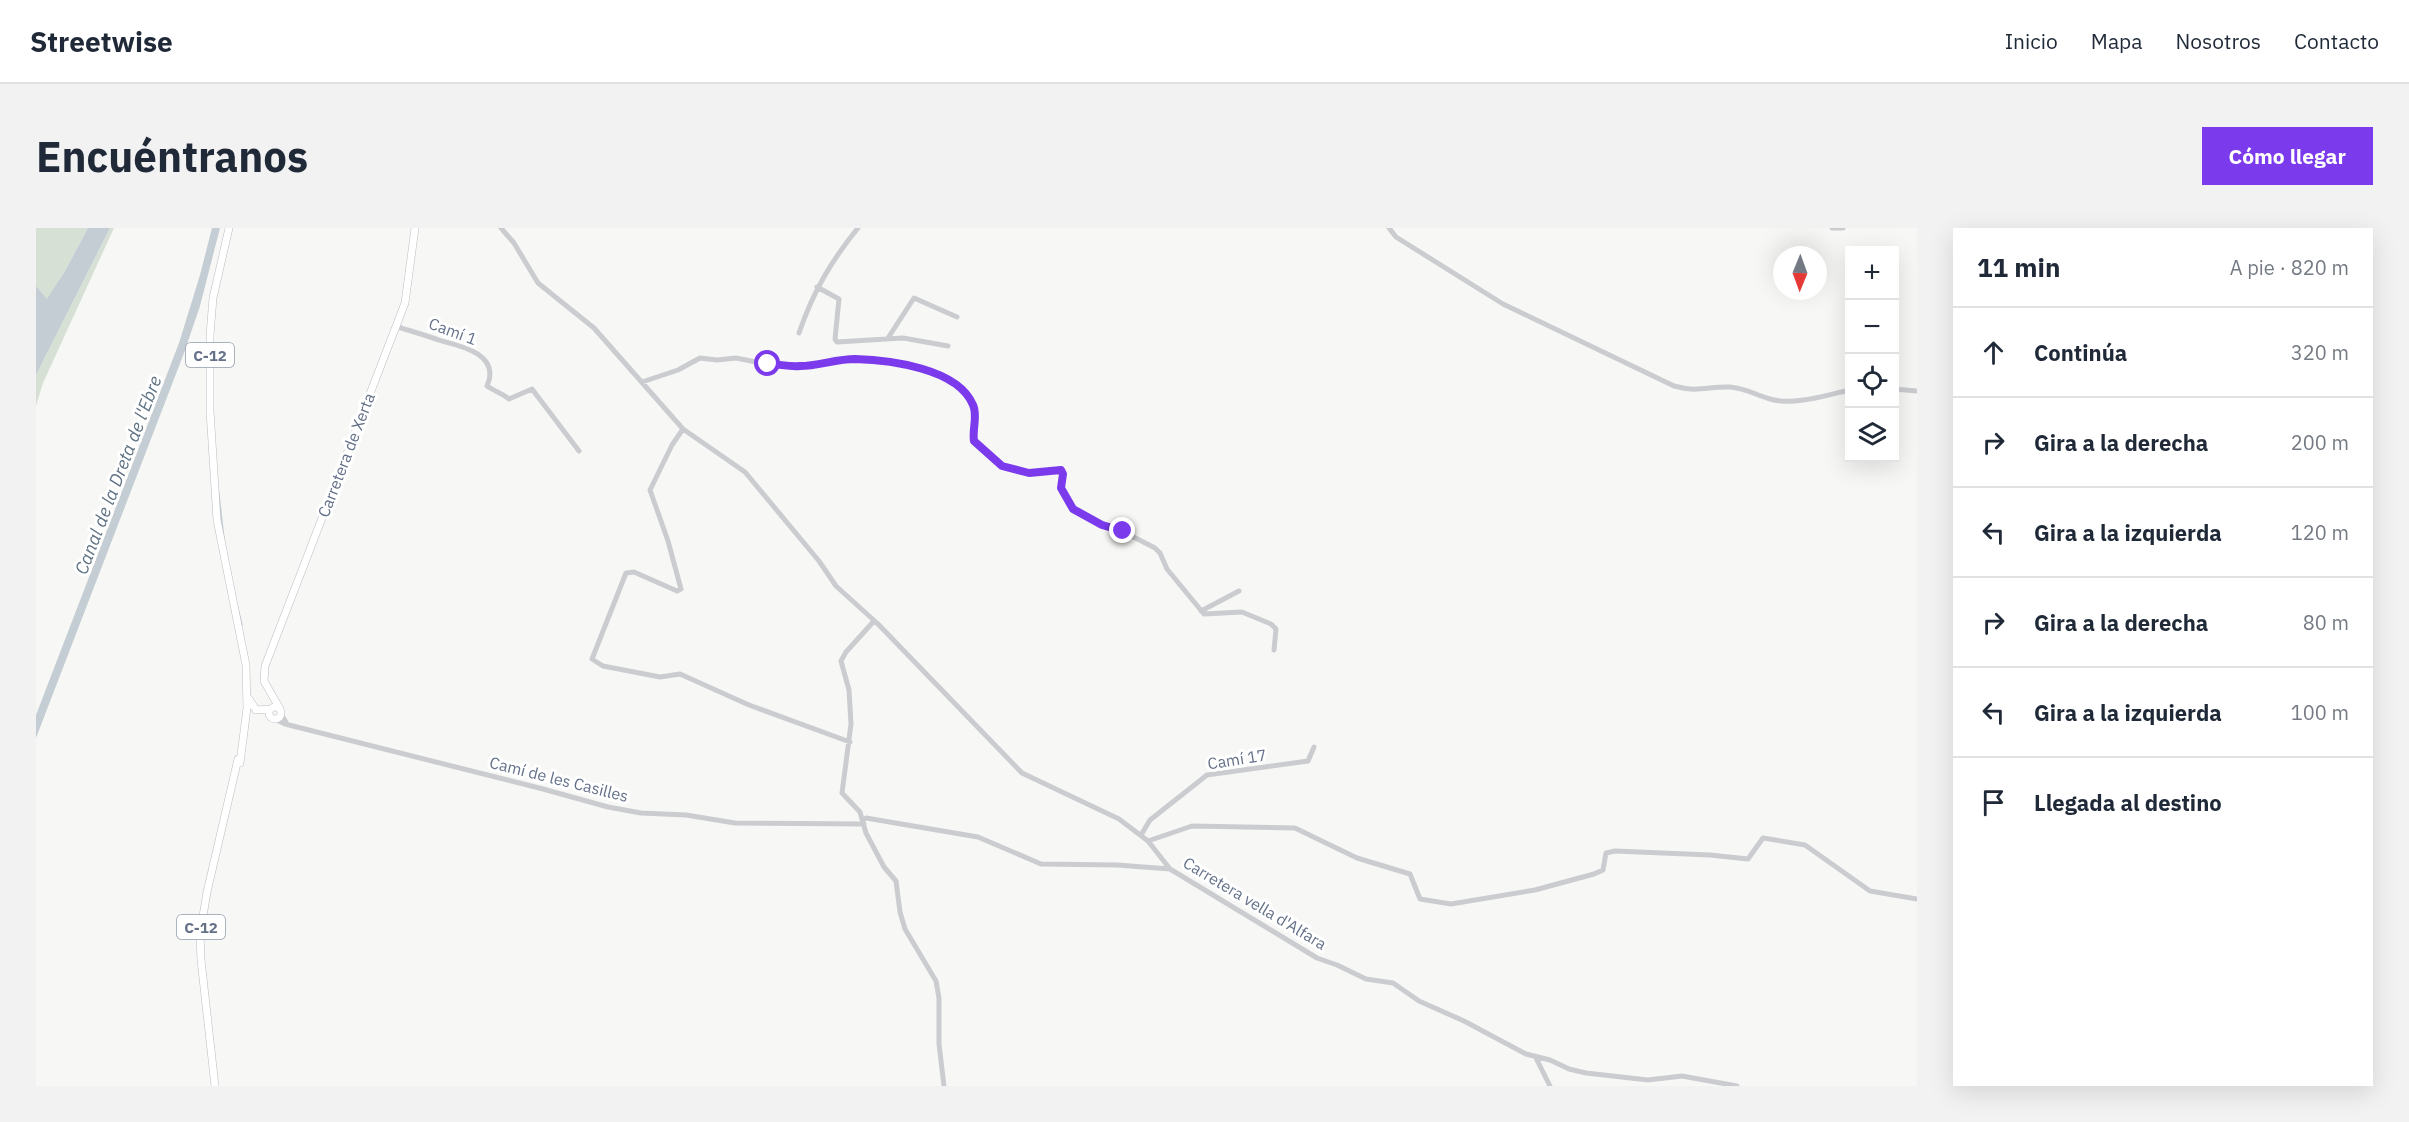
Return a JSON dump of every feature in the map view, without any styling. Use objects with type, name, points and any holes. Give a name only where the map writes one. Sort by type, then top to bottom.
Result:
[{"type":"main road","name":"C-12","points":[[228,228],[213,298],[210,335],[210,411],[218,520],[243,677],[236,777]]},
{"type":"main road","name":"Carretera de Xerta","points":[[275,713],[271,695],[263,678],[265,666],[397,327],[405,303],[415,228]]},
{"type":"main road","name":"C-12","points":[[215,1086],[200,934],[207,892],[252,712],[246,665],[236,622]]},
{"type":"main road","points":[[240,741],[252,712],[243,677]]},
{"type":"main road","points":[[252,712],[275,713]]},
{"type":"street","name":"Carretera vella d'Alfara","points":[[501,228],[514,243],[538,283],[594,328],[683,429],[745,472],[819,561],[836,586],[874,621],[1022,773],[1119,819],[1149,842],[1170,869],[1317,958],[1337,964],[1366,979],[1393,983],[1419,1001],[1536,1058],[1550,1060],[1586,1073],[1648,1080],[1682,1076],[1737,1086]]},
{"type":"street","points":[[799,333],[817,287],[837,255],[858,228]]},
{"type":"street","points":[[1389,228],[1396,237],[1503,304],[1674,386],[1689,390],[1729,387],[1753,391],[1771,399],[1790,401],[1845,391]]},
{"type":"street","points":[[1832,228],[1843,228]]},
{"type":"street","points":[[817,287],[837,297],[839,301],[835,341],[842,343],[906,338],[948,346]]},
{"type":"street","points":[[888,338],[914,298],[957,317]]},
{"type":"street","name":"Camí 1","points":[[397,327],[458,344],[479,354],[488,369],[490,379],[487,386],[503,393],[509,399],[532,389],[579,451]]},
{"type":"street","points":[[642,382],[678,370],[700,358],[713,360],[736,358],[797,367],[856,359],[902,364],[945,377],[957,385],[972,403],[975,414],[974,441],[993,460],[1002,466],[1029,473],[1062,471],[1060,486],[1072,508],[1155,548],[1167,569],[1205,614],[1242,612],[1271,624],[1275,628],[1274,650]]},
{"type":"street","points":[[1899,389],[1917,391]]},
{"type":"street","points":[[683,429],[672,445],[650,490],[668,541],[681,589],[677,591],[634,572],[626,573],[592,659],[603,666],[660,677],[680,674],[749,705],[850,742]]},
{"type":"street","points":[[1201,611],[1239,591]]},
{"type":"street","points":[[874,621],[846,652],[841,661],[850,699],[850,742],[842,793],[859,810],[866,833],[884,867],[898,885],[900,912],[905,929],[926,963],[937,987],[944,1086]]},
{"type":"street","name":"Camí de les Casilles","points":[[275,713],[289,725],[608,807],[641,813],[686,815],[735,823],[863,822],[866,818],[978,837],[1041,864],[1117,865],[1170,869]]},
{"type":"street","name":"Camí 17","points":[[1141,835],[1145,833],[1150,820],[1207,775],[1308,761],[1314,747]]},
{"type":"street","points":[[1149,842],[1192,826],[1296,828],[1357,858],[1410,874],[1420,899],[1451,904],[1535,890],[1594,874],[1603,870],[1606,864],[1606,853],[1615,851],[1748,859],[1763,838],[1805,846],[1870,891],[1917,899]]},
{"type":"street","points":[[1536,1058],[1550,1086]]},
{"type":"shaded area","points":[[36,228],[88,228],[47,300],[36,286]]},
{"type":"shaded area","points":[[88,228],[110,228],[36,375],[36,286],[47,299]]},
{"type":"shaded area","points":[[110,228],[114,228],[43,383],[36,406],[36,375]]},
{"type":"shaded area","points":[[212,228],[220,228],[200,306],[184,353],[36,738],[36,715],[179,343]]},
{"type":"waterway","points":[[218,487],[224,539]]},
{"type":"waterway","points":[[237,605],[242,625]]},
{"type":"route","points":[[768,364],[801,366],[856,359],[902,364],[945,377],[957,385],[972,403],[975,409],[974,441],[997,464],[1029,473],[1061,470],[1063,474],[1060,485],[1073,509],[1104,526],[1123,531]]},
{"type":"water label","name":"Canal de la Dreta de l'Ebre","points":[[118,475]]}]
